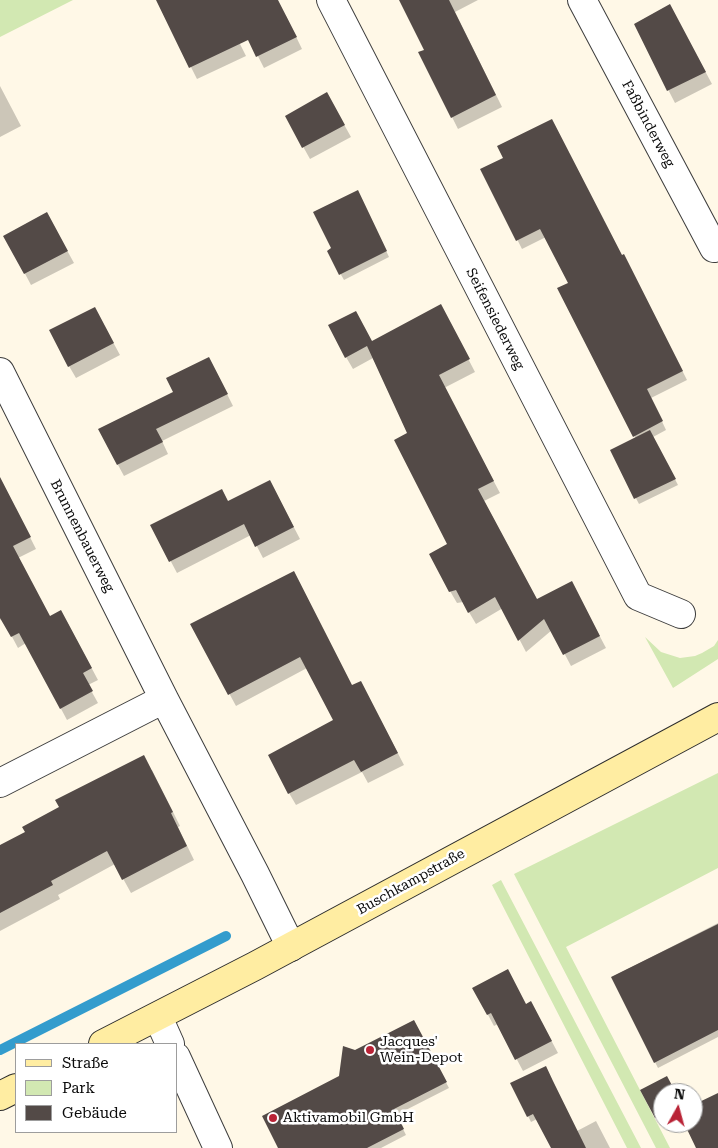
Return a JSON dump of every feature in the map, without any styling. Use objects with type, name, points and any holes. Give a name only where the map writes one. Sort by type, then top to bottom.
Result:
[{"type":"main road","name":"Buschkampstraße","points":[[105,1043],[291,947],[718,717]]},
{"type":"main road","points":[[0,1096],[15,1088]]},
{"type":"street","name":"Seifensiederweg","points":[[331,0],[638,596],[681,614]]},
{"type":"street","name":"Faßbinderweg","points":[[582,0],[714,248]]},
{"type":"street","name":"Brunnenbauerweg","points":[[0,372],[291,947]]},
{"type":"street","points":[[0,783],[164,699]]},
{"type":"street","points":[[158,1017],[170,1043]]},
{"type":"street","points":[[178,1062],[218,1148]]},
{"type":"green space","points":[[0,0],[73,0],[0,37]]},
{"type":"green space","points":[[645,637],[661,652],[680,658],[702,653],[714,646],[718,640],[718,659],[673,688]]},
{"type":"green space","points":[[718,773],[718,868],[566,947],[653,1115],[653,1133],[662,1133],[670,1148],[656,1148],[514,874]]},
{"type":"green space","points":[[501,880],[641,1148],[627,1148],[492,885]]},
{"type":"building","points":[[156,0],[278,0],[297,37],[256,57],[248,40],[189,68]]},
{"type":"building","points":[[399,0],[449,0],[496,95],[451,118],[418,52],[424,50]]},
{"type":"building","points":[[670,4],[706,72],[667,91],[634,24]]},
{"type":"building","points":[[327,92],[345,125],[302,148],[285,116]]},
{"type":"building","points":[[552,119],[622,255],[624,254],[683,371],[647,389],[663,421],[633,437],[557,288],[568,283],[540,229],[516,241],[480,169],[503,158],[497,146]]},
{"type":"building","points":[[358,190],[387,251],[339,275],[327,251],[331,248],[313,212]]},
{"type":"building","points":[[47,212],[68,251],[24,274],[3,236]]},
{"type":"building","points":[[441,304],[470,359],[439,375],[494,481],[478,489],[537,599],[572,581],[600,636],[563,655],[544,619],[518,641],[495,597],[468,613],[456,590],[449,592],[429,554],[447,544],[394,440],[407,433],[367,346],[345,358],[328,325],[356,311],[372,341]]},
{"type":"building","points":[[95,307],[114,343],[68,367],[49,330]]},
{"type":"building","points":[[209,357],[228,394],[156,429],[163,442],[117,465],[98,429],[173,392],[166,378]]},
{"type":"building","points":[[650,430],[676,479],[634,499],[610,450]]},
{"type":"building","points":[[0,477],[31,537],[13,546],[50,616],[61,610],[92,668],[83,673],[93,691],[60,709],[19,633],[11,637],[0,618]]},
{"type":"building","points":[[270,480],[294,527],[255,547],[244,524],[169,562],[150,525],[222,489],[228,501]]},
{"type":"building","points":[[294,571],[352,685],[361,681],[398,753],[361,772],[354,760],[288,794],[268,755],[333,720],[300,657],[228,695],[190,624]]},
{"type":"building","points":[[144,755],[173,812],[171,813],[187,846],[122,880],[107,851],[51,881],[53,885],[0,913],[0,845],[25,832],[22,827],[59,807],[55,800]]},
{"type":"building","points":[[718,924],[718,1030],[654,1063],[611,977]]},
{"type":"building","points":[[508,969],[526,1004],[531,1001],[552,1041],[515,1060],[491,1013],[487,1015],[472,988]]},
{"type":"building","points":[[414,1020],[447,1082],[394,1109],[404,1129],[367,1148],[278,1148],[262,1116],[339,1076],[343,1046],[355,1050]]},
{"type":"building","points":[[546,1066],[586,1148],[551,1148],[533,1114],[527,1117],[510,1083]]},
{"type":"building","points":[[667,1076],[671,1083],[654,1083]]},
{"type":"building","points":[[653,1083],[653,1114],[640,1090]]},
{"type":"building","points":[[718,1093],[718,1148],[696,1148],[689,1133],[703,1133],[703,1100]]},
{"type":"waterway","points":[[0,1050],[226,936]]},
{"type":"place","name":"Jacques' Wein-Depot","points":[[370,1050]]},
{"type":"place","name":"Aktivamobil GmbH","points":[[273,1118]]}]
